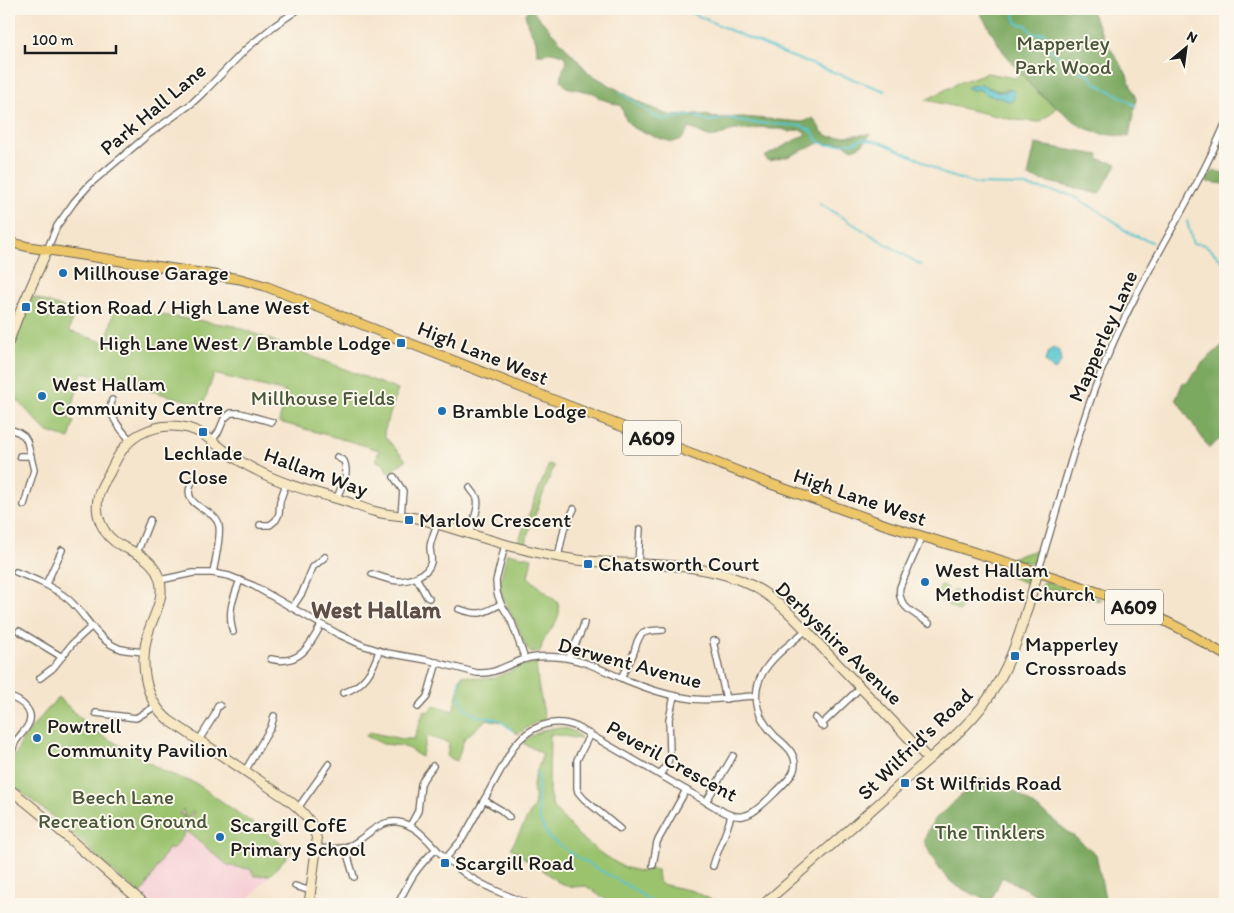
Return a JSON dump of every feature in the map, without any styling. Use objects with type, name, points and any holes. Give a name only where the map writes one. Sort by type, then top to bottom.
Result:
[{"type":"main road","name":"A609","points":[[9,242],[47,250]]},
{"type":"main road","name":"High Lane West","points":[[47,250],[240,280],[265,286],[771,484],[922,537],[1038,572]]},
{"type":"main road","name":"A609","points":[[1038,572],[1100,593],[1149,613],[1225,655]]},
{"type":"street","name":"Park Hall Lane","points":[[47,250],[57,226],[90,184],[149,134],[191,104],[247,48],[299,9]]},
{"type":"street","name":"Mapperley Lane","points":[[1038,572],[1079,435],[1108,354],[1135,297],[1201,175],[1225,124]]},
{"type":"street","points":[[9,337],[47,250]]},
{"type":"street","points":[[109,404],[114,419],[131,441]]},
{"type":"street","points":[[212,441],[230,410],[272,422]]},
{"type":"street","name":"Hallam Way","points":[[160,580],[153,566],[145,558],[109,536],[100,522],[97,508],[99,493],[104,481],[120,454],[131,441],[156,428],[169,426],[191,429],[202,434],[248,466],[286,484],[337,498],[376,512],[415,517],[505,545]]},
{"type":"street","points":[[9,429],[24,436],[34,470],[24,506]]},
{"type":"street","points":[[20,456],[31,456]]},
{"type":"street","points":[[337,498],[347,473],[342,457]]},
{"type":"street","name":"Hallam Way","points":[[394,477],[403,491],[401,515]]},
{"type":"street","points":[[192,480],[186,488],[195,504],[219,517],[219,532],[213,573]]},
{"type":"street","points":[[260,525],[275,525],[286,484]]},
{"type":"street","points":[[469,534],[478,506],[477,494],[470,488]]},
{"type":"street","points":[[558,557],[564,529],[574,508]]},
{"type":"street","points":[[137,553],[150,520]]},
{"type":"street","points":[[372,574],[396,582],[405,581],[425,572],[432,557],[431,545],[437,524]]},
{"type":"street","points":[[638,564],[635,542],[640,529]]},
{"type":"street","points":[[922,537],[899,590],[899,597],[905,606],[929,623]]},
{"type":"street","points":[[505,545],[496,581],[497,593],[500,604],[509,616],[525,659]]},
{"type":"street","name":"Derbyshire Avenue","points":[[505,545],[577,560],[686,566],[736,578],[756,588],[787,611],[928,759]]},
{"type":"street","points":[[46,584],[62,550]]},
{"type":"street","points":[[292,608],[302,593],[313,567],[320,557]]},
{"type":"street","points":[[16,572],[46,584],[61,594],[82,613],[101,637],[110,644],[125,650],[145,652]]},
{"type":"street","name":"St Wilfrid's Road","points":[[764,904],[872,811],[976,715],[1008,665],[1038,572]]},
{"type":"street","name":"Derwent Avenue","points":[[160,580],[193,573],[221,574],[254,586],[322,625],[351,640],[379,651],[472,671],[484,673],[499,670],[525,659],[549,656],[570,658],[641,686],[674,696],[698,700],[756,696]]},
{"type":"street","points":[[416,577],[429,598]]},
{"type":"street","points":[[160,580],[160,601],[148,634],[145,652],[144,667],[151,696],[156,706],[170,721],[287,799],[306,816],[313,826],[317,848],[309,904]]},
{"type":"street","points":[[230,628],[230,608],[240,580]]},
{"type":"street","points":[[459,609],[474,614],[482,613],[500,604]]},
{"type":"street","points":[[912,612],[916,606]]},
{"type":"street","points":[[570,658],[584,623]]},
{"type":"street","points":[[274,661],[290,659],[302,654],[322,625]]},
{"type":"street","points":[[40,678],[53,668],[72,644],[92,626]]},
{"type":"street","points":[[19,630],[62,657]]},
{"type":"street","points":[[621,678],[639,637],[649,631],[663,630]]},
{"type":"street","points":[[756,696],[759,681],[767,666],[806,630]]},
{"type":"street","points":[[716,641],[713,642],[726,699]]},
{"type":"street","points":[[349,693],[367,677],[379,651]]},
{"type":"street","points":[[423,705],[429,692],[437,662]]},
{"type":"street","points":[[815,718],[823,726],[861,687]]},
{"type":"street","points":[[660,776],[670,754],[670,719],[674,696]]},
{"type":"street","name":"Peveril Crescent","points":[[446,858],[463,838],[514,746],[531,731],[543,725],[557,722],[572,725],[590,734],[660,776],[731,815],[743,816],[753,812],[789,779],[794,769],[795,761],[790,750],[762,720],[756,696]]},
{"type":"street","points":[[9,697],[23,704],[28,710],[30,719],[28,725],[16,741],[9,759]]},
{"type":"street","points":[[199,740],[214,716],[218,705],[220,706]]},
{"type":"street","points":[[96,713],[136,718],[156,706]]},
{"type":"street","points":[[245,771],[274,729],[274,716]]},
{"type":"street","points":[[590,734],[577,760],[578,792],[610,824],[620,829]]},
{"type":"street","points":[[706,802],[726,762],[733,756]]},
{"type":"street","points":[[298,808],[321,771],[329,764]]},
{"type":"street","points":[[410,826],[418,811],[423,774],[433,766]]},
{"type":"street","points":[[9,789],[145,904]]},
{"type":"street","points":[[653,865],[658,854],[658,839],[686,790]]},
{"type":"street","points":[[484,800],[511,817],[506,825]]},
{"type":"street","points":[[713,866],[731,815]]},
{"type":"street","points":[[317,848],[345,847],[353,844],[384,823],[398,822],[410,826],[425,837],[457,868],[481,884],[529,904]]},
{"type":"street","points":[[345,847],[348,869],[354,877]]},
{"type":"street","points":[[398,904],[413,874],[436,849]]},
{"type":"street","points":[[295,886],[311,891]]},
{"type":"shaded area","name":"Scargill CofE Primary School","points":[[197,784],[292,851],[245,904],[153,904],[141,895],[175,823]]},
{"type":"green space","points":[[529,9],[589,73],[639,102],[663,113],[673,116],[697,114],[714,118],[742,117],[803,122],[813,118],[823,133],[831,137],[870,134],[859,147],[853,149],[845,145],[845,142],[827,144],[822,142],[787,157],[769,161],[764,157],[806,134],[804,131],[790,132],[782,129],[762,127],[730,131],[712,137],[689,128],[682,139],[673,142],[658,138],[633,128],[626,120],[621,106],[599,98],[594,93],[566,87],[561,80],[563,69],[567,63],[564,55],[552,52],[537,54],[536,41],[528,26],[525,14]]},
{"type":"green space","name":"Mapperley Park Wood","points":[[978,9],[1090,9],[1105,40],[1126,73],[1136,99],[1129,137],[1102,134],[1082,127],[1034,89],[1002,50]]},
{"type":"green space","points":[[987,73],[1015,78],[1021,73],[1034,89],[1057,108],[1040,122],[1014,120],[926,100],[960,82]],"holes":[[[981,84],[992,89],[1010,89],[1010,101],[986,94],[979,89],[967,87]]]},
{"type":"green space","points":[[1035,144],[1099,155],[1098,159],[1117,164],[1099,194],[1028,177]]},
{"type":"green space","points":[[1214,171],[1225,173],[1225,184],[1207,182],[1207,177]]},
{"type":"green space","name":"Millhouse Fields","points":[[33,297],[74,312],[69,331],[106,343],[115,308],[235,326],[398,390],[384,432],[385,437],[406,460],[388,473],[383,463],[376,461],[379,450],[279,422],[286,392],[214,374],[203,405],[82,372],[69,419],[74,422],[69,439],[46,431],[9,391],[9,358],[17,333]]},
{"type":"green space","points":[[1225,343],[1225,435],[1209,448],[1176,399],[1183,382],[1187,383],[1194,372],[1197,372],[1201,364]]},
{"type":"green space","points":[[549,464],[554,466],[528,533],[526,545],[518,542]]},
{"type":"green space","points":[[1042,548],[1039,558],[1033,563],[1011,558]]},
{"type":"green space","points":[[507,553],[532,558],[528,577],[557,602],[559,607],[558,617],[544,640],[540,652],[531,653],[527,649],[501,593],[500,582]]},
{"type":"green space","points":[[997,565],[1030,576],[1029,584],[995,571]]},
{"type":"green space","points":[[1044,582],[1101,599],[1100,601],[1055,589],[1039,590]]},
{"type":"green space","points":[[941,585],[948,589],[946,592],[950,595],[954,589],[967,599],[959,612],[934,596]]},
{"type":"green space","points":[[536,662],[545,719],[534,723],[518,734],[501,722],[487,719],[464,739],[457,761],[447,757],[449,743],[427,736],[421,757],[402,746],[383,744],[366,736],[369,732],[402,739],[414,739],[424,711],[428,712],[434,705],[453,711],[462,675],[493,678]]},
{"type":"green space","name":"Beech Lane Recreation Ground","points":[[58,697],[93,730],[163,771],[197,784],[292,851],[270,875],[255,876],[250,869],[229,866],[187,832],[186,825],[194,812],[192,811],[186,822],[183,809],[180,814],[183,815],[185,834],[172,850],[168,848],[141,895],[112,871],[68,829],[9,782],[12,765],[22,741]]},
{"type":"green space","points":[[558,727],[571,730],[581,739],[550,734],[549,792],[553,807],[578,835],[599,852],[623,867],[643,872],[648,869],[657,870],[658,880],[661,884],[693,891],[719,904],[612,904],[586,886],[572,887],[558,882],[533,862],[531,863],[511,848],[535,804],[533,785],[543,754],[523,743],[539,732]]},
{"type":"green space","name":"The Tinklers","points":[[977,778],[981,781],[1003,783],[1096,854],[1105,898],[1104,904],[1055,904],[1002,877],[991,901],[963,889],[949,880],[935,862],[924,840],[933,821],[967,790]]},
{"type":"water","points":[[981,84],[999,92],[1015,91],[1014,98],[1010,102],[985,94],[979,89],[973,90],[967,87]]},
{"type":"water","points":[[1056,348],[1061,354],[1061,360],[1054,371],[1045,361],[1051,349]]},
{"type":"waterway","points":[[682,9],[787,55],[885,91]]},
{"type":"waterway","points":[[1013,9],[1016,23],[1026,25],[1033,34],[1044,32],[1048,38],[1050,49],[1059,57],[1079,71],[1090,75],[1095,83],[1137,107]]},
{"type":"waterway","points":[[620,92],[654,116],[664,120],[695,116],[709,121],[732,118],[743,122],[802,126],[812,131],[818,141],[826,145],[853,143],[862,139],[880,142],[919,159],[944,174],[976,184],[1020,185],[1067,194],[1097,210],[1123,229],[1152,242]]},
{"type":"waterway","points":[[820,204],[921,265]]},
{"type":"waterway","points":[[1187,221],[1193,244],[1198,243],[1207,246],[1225,263]]},
{"type":"waterway","points":[[460,678],[459,690],[461,702],[464,706],[473,714],[499,720],[512,730]]},
{"type":"waterway","points":[[538,772],[538,812],[540,821],[549,838],[655,904]]},
{"type":"place","name":"Millhouse Garage","points":[[63,273]]},
{"type":"place","name":"Station Road / High Lane West","points":[[26,307]]},
{"type":"place","name":"High Lane West / Bramble Lodge","points":[[401,343]]},
{"type":"place","name":"West Hallam Community Centre","points":[[42,396]]},
{"type":"place","name":"Bramble Lodge","points":[[442,411]]},
{"type":"place","name":"Lechlade Close","points":[[203,432]]},
{"type":"place","name":"Marlow Crescent","points":[[409,520]]},
{"type":"place","name":"Chatsworth Court","points":[[588,564]]},
{"type":"place","name":"West Hallam Methodist Church","points":[[925,582]]},
{"type":"place","name":"Mapperley Crossroads","points":[[1015,656]]},
{"type":"place","name":"Powtrell Community Pavilion","points":[[37,738]]},
{"type":"place","name":"St Wilfrids Road","points":[[905,783]]},
{"type":"place","name":"Scargill CofE Primary School","points":[[220,837]]},
{"type":"place","name":"Scargill Road","points":[[445,863]]},
{"type":"district","name":"West Hallam","points":[[376,610]]}]
